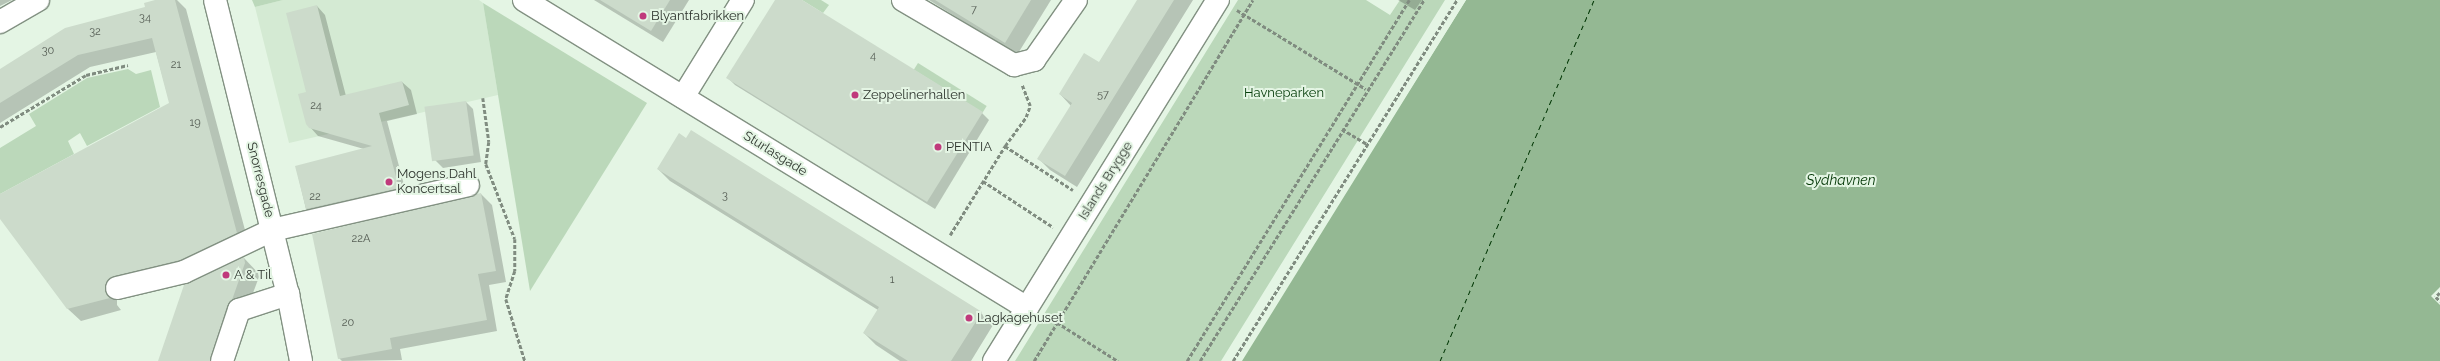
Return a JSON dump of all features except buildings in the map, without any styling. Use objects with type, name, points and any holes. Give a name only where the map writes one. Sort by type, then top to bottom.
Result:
[{"type":"street","points":[[0,22],[38,0]]},
{"type":"street","name":"Snorresgade","points":[[215,0],[288,294],[301,361]]},
{"type":"street","name":"Sturlasgade","points":[[524,0],[938,254],[1036,311]]},
{"type":"street","points":[[683,97],[743,0]]},
{"type":"street","points":[[903,0],[1014,65],[1034,60],[1076,0]]},
{"type":"street","name":"Islands Brygge","points":[[994,361],[1036,311],[1070,238],[1091,204],[1226,4]]},
{"type":"street","points":[[117,288],[184,272],[272,230],[468,185]]},
{"type":"street","points":[[222,361],[239,310],[288,294]]},
{"type":"path","points":[[1034,361],[1253,0]]},
{"type":"path","points":[[1187,361],[1356,83],[1409,0]]},
{"type":"path","points":[[1200,361],[1366,89],[1424,0]]},
{"type":"path","points":[[1233,361],[1457,0]]},
{"type":"path","points":[[1226,4],[1366,89]]},
{"type":"path","points":[[0,127],[86,75],[128,65]]},
{"type":"path","points":[[938,254],[1005,146],[1026,117],[1030,106],[1014,65]]},
{"type":"path","points":[[483,98],[489,142],[486,164],[515,239],[515,271],[506,299],[525,361]]},
{"type":"path","points":[[1342,129],[1367,144]]},
{"type":"path","points":[[1005,146],[1062,181],[1091,204]]},
{"type":"path","points":[[983,181],[1070,238]]},
{"type":"path","points":[[2440,293],[2436,296],[2440,301]]},
{"type":"path","points":[[1036,311],[1058,323],[1118,361]]},
{"type":"shaded area","points":[[283,0],[479,0],[483,3],[498,95],[289,143],[255,7]]},
{"type":"green space","points":[[252,0],[283,0],[255,7]]},
{"type":"green space","points":[[802,0],[821,0],[829,5],[823,13]]},
{"type":"green space","name":"Havneparken","points":[[1238,0],[1366,0],[1390,15],[1400,0],[1445,0],[1221,361],[1015,361]]},
{"type":"green space","points":[[483,3],[647,103],[530,291]]},
{"type":"green space","points":[[918,63],[987,106],[982,113],[914,70]]},
{"type":"green space","points":[[128,69],[136,74],[151,70],[160,107],[87,146],[80,133],[68,141],[74,154],[0,194],[0,148],[36,126],[29,114],[87,78]]},
{"type":"water","name":"Sydhavnen","points":[[1466,0],[2440,0],[2440,287],[2431,296],[2440,305],[2440,361],[1242,361]]},
{"type":"pier","points":[[1464,0],[1466,0],[1240,361],[1240,360]]},
{"type":"ferry route","points":[[1440,361],[1594,0]]},
{"type":"place","name":"Blyantfabrikken","points":[[643,16]]},
{"type":"place","name":"Zeppelinerhallen","points":[[855,95]]},
{"type":"place","name":"PENTIA","points":[[938,147]]},
{"type":"place","name":"Mogens Dahl Koncertsal","points":[[389,182]]},
{"type":"place","name":"A & Til","points":[[226,275]]},
{"type":"place","name":"Lagkagehuset","points":[[969,318]]}]
